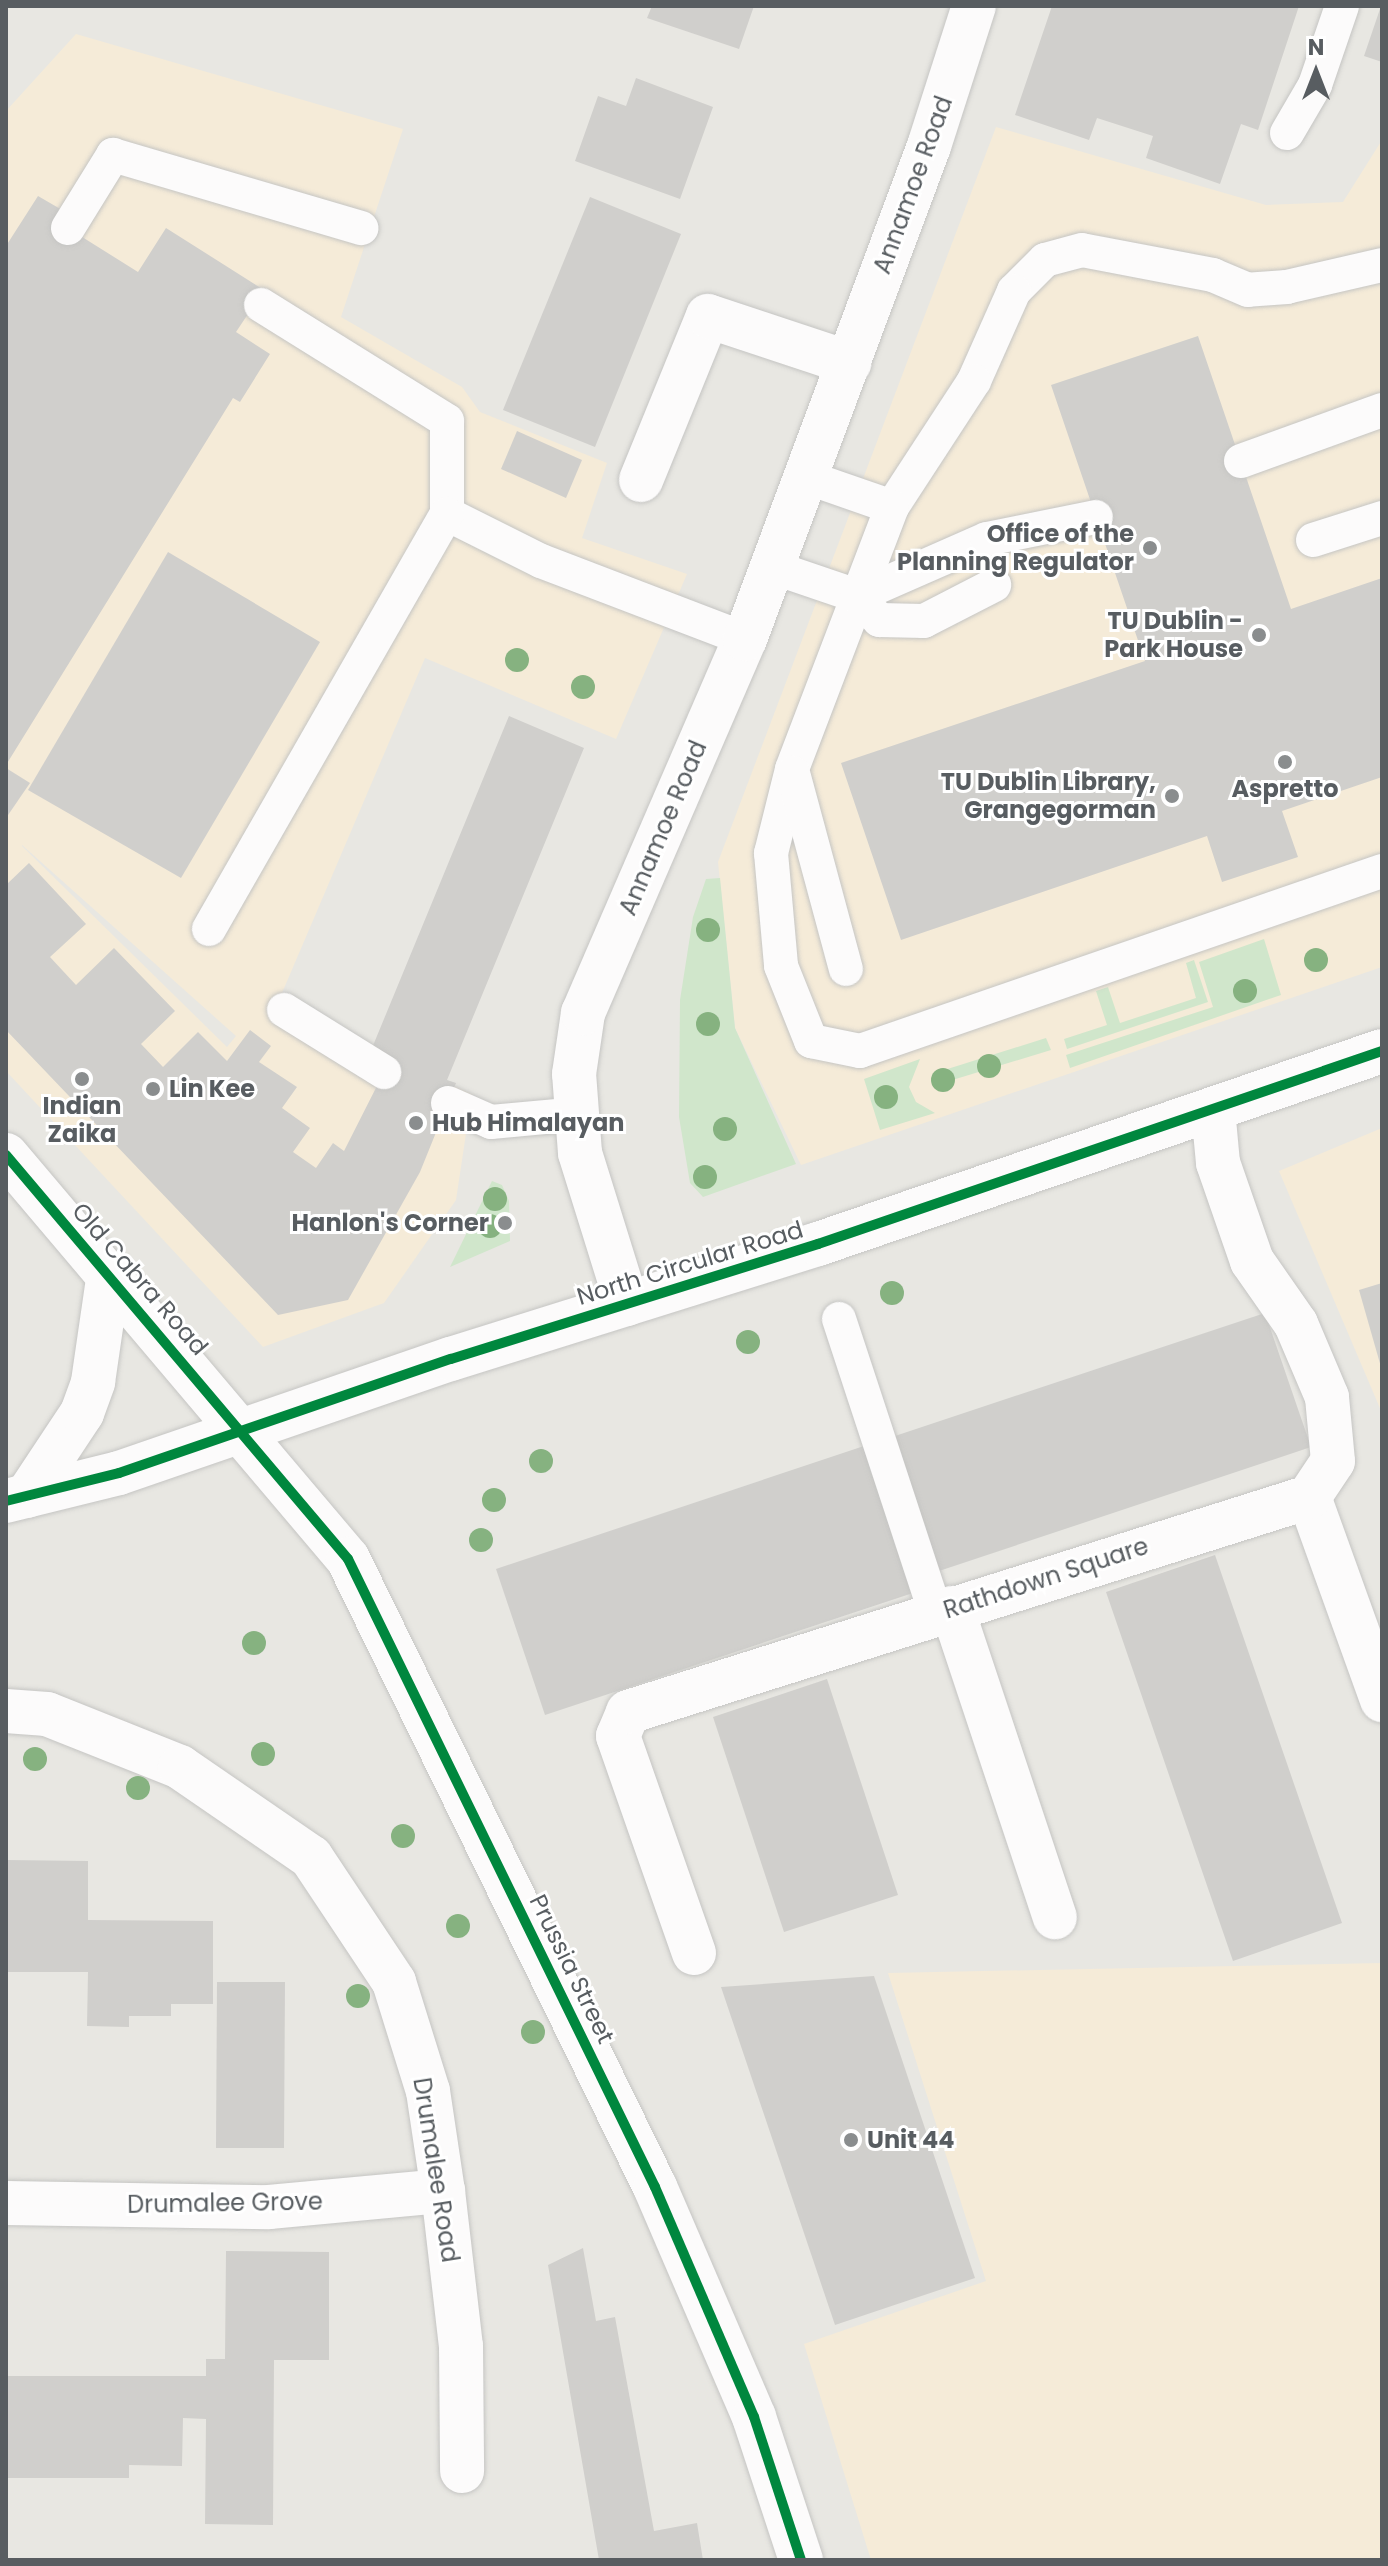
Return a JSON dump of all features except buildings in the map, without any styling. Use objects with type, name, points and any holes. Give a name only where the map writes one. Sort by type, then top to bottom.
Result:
[{"type":"street","name":"Annamoe Road","points":[[627,1304],[595,1215],[577,1114],[574,1074],[583,1013],[745,639],[849,363],[974,6]]},
{"type":"street","points":[[641,480],[708,316],[849,363]]},
{"type":"street","name":"North Circular Road","points":[[16,1498],[242,1431],[1382,1051]]},
{"type":"street","points":[[1213,1109],[1218,1163],[1252,1261],[1296,1324],[1327,1397],[1333,1461],[1309,1497],[1382,1700]]},
{"type":"street","name":"Old Cabra Road","points":[[6,1155],[242,1431]]},
{"type":"street","points":[[16,1498],[82,1413],[93,1382],[109,1272]]},
{"type":"street","name":"Prussia Street","points":[[242,1431],[348,1559],[374,1607],[655,2187],[754,2417],[801,2560]]},
{"type":"street","name":"Rathdown Square","points":[[694,1953],[619,1723],[628,1712],[1309,1497]]},
{"type":"street","points":[[944,1611],[1055,1917]]},
{"type":"street","name":"Drumalee Road","points":[[6,1711],[47,1714],[180,1767],[311,1857],[394,1982],[428,2091],[443,2191],[461,2346],[462,2471]]},
{"type":"street","name":"Drumalee Grove","points":[[6,2203],[269,2207],[443,2191]]},
{"type":"lane","points":[[1287,133],[1315,85],[1342,6]]},
{"type":"lane","points":[[68,228],[113,155],[361,228]]},
{"type":"lane","points":[[1382,265],[1300,285],[1248,290],[1213,275],[1082,250],[1045,260],[1014,291],[974,381],[892,507],[792,769],[771,853],[781,966],[811,1041],[860,1051],[1382,871]]},
{"type":"lane","points":[[209,929],[447,514],[447,421],[261,305]]},
{"type":"lane","points":[[1241,461],[1382,410]]},
{"type":"lane","points":[[806,477],[892,507]]},
{"type":"lane","points":[[447,514],[541,561],[745,639]]},
{"type":"lane","points":[[857,596],[987,539],[1096,517]]},
{"type":"lane","points":[[1313,540],[1382,518]]},
{"type":"lane","points":[[772,567],[857,596],[879,620],[924,621],[994,585]]},
{"type":"lane","points":[[792,769],[846,969]]},
{"type":"lane","points":[[284,1010],[384,1072]]},
{"type":"lane","points":[[448,1103],[491,1122],[577,1114]]},
{"type":"lane","points":[[839,1319],[944,1611]]},
{"type":"shaded area","points":[[76,34],[403,129],[341,317],[462,387],[480,412],[607,463],[582,538],[687,574],[616,739],[425,658],[282,993],[369,1049],[472,1094],[456,1200],[384,1303],[263,1347],[6,1071],[6,111]],"holes":[[[22,845],[236,1036],[227,1047]]]},
{"type":"shaded area","points":[[996,127],[1266,205],[1343,202],[1382,140],[1382,967],[801,1165],[735,1028],[718,862]]},
{"type":"shaded area","points":[[1382,1128],[1382,1413],[1279,1171]]},
{"type":"shaded area","points":[[1382,1963],[1382,2560],[871,2560],[804,2344],[986,2281],[888,1973]]},
{"type":"green space","points":[[720,878],[735,1028],[796,1164],[703,1197],[690,1183],[679,1117],[680,1000],[693,917],[706,879]]},
{"type":"green space","points":[[1264,939],[1281,995],[1070,1068],[1066,1055],[1213,1007],[1199,962]]},
{"type":"green space","points":[[1194,960],[1208,1002],[1067,1049],[1064,1039],[1107,1025],[1096,991],[1108,987],[1120,1023],[1196,998],[1186,963]]},
{"type":"green space","points":[[1046,1038],[1051,1050],[936,1085],[938,1072]]},
{"type":"green space","points":[[920,1059],[909,1087],[916,1102],[935,1113],[880,1130],[864,1079]]},
{"type":"green space","points":[[492,1181],[502,1185],[509,1201],[510,1241],[450,1267]]},
{"type":"cycle path","points":[[6,1501],[119,1473],[451,1359],[818,1244],[1382,1051]]},
{"type":"cycle path","points":[[6,1155],[348,1559],[655,2187],[754,2417],[801,2560]]},
{"type":"place","name":"Office of the Planning Regulator","points":[[1150,548]]},
{"type":"place","name":"TU Dublin - Park House","points":[[1259,635]]},
{"type":"place","name":"Aspretto","points":[[1285,762]]},
{"type":"place","name":"TU Dublin Library, Grangegorman","points":[[1172,796]]},
{"type":"place","name":"Indian Zaika","points":[[82,1079]]},
{"type":"place","name":"Lin Kee","points":[[153,1089]]},
{"type":"place","name":"Hub Himalayan","points":[[416,1123]]},
{"type":"place","name":"Hanlon's Corner","points":[[505,1223]]},
{"type":"place","name":"Unit 44","points":[[851,2140]]}]
